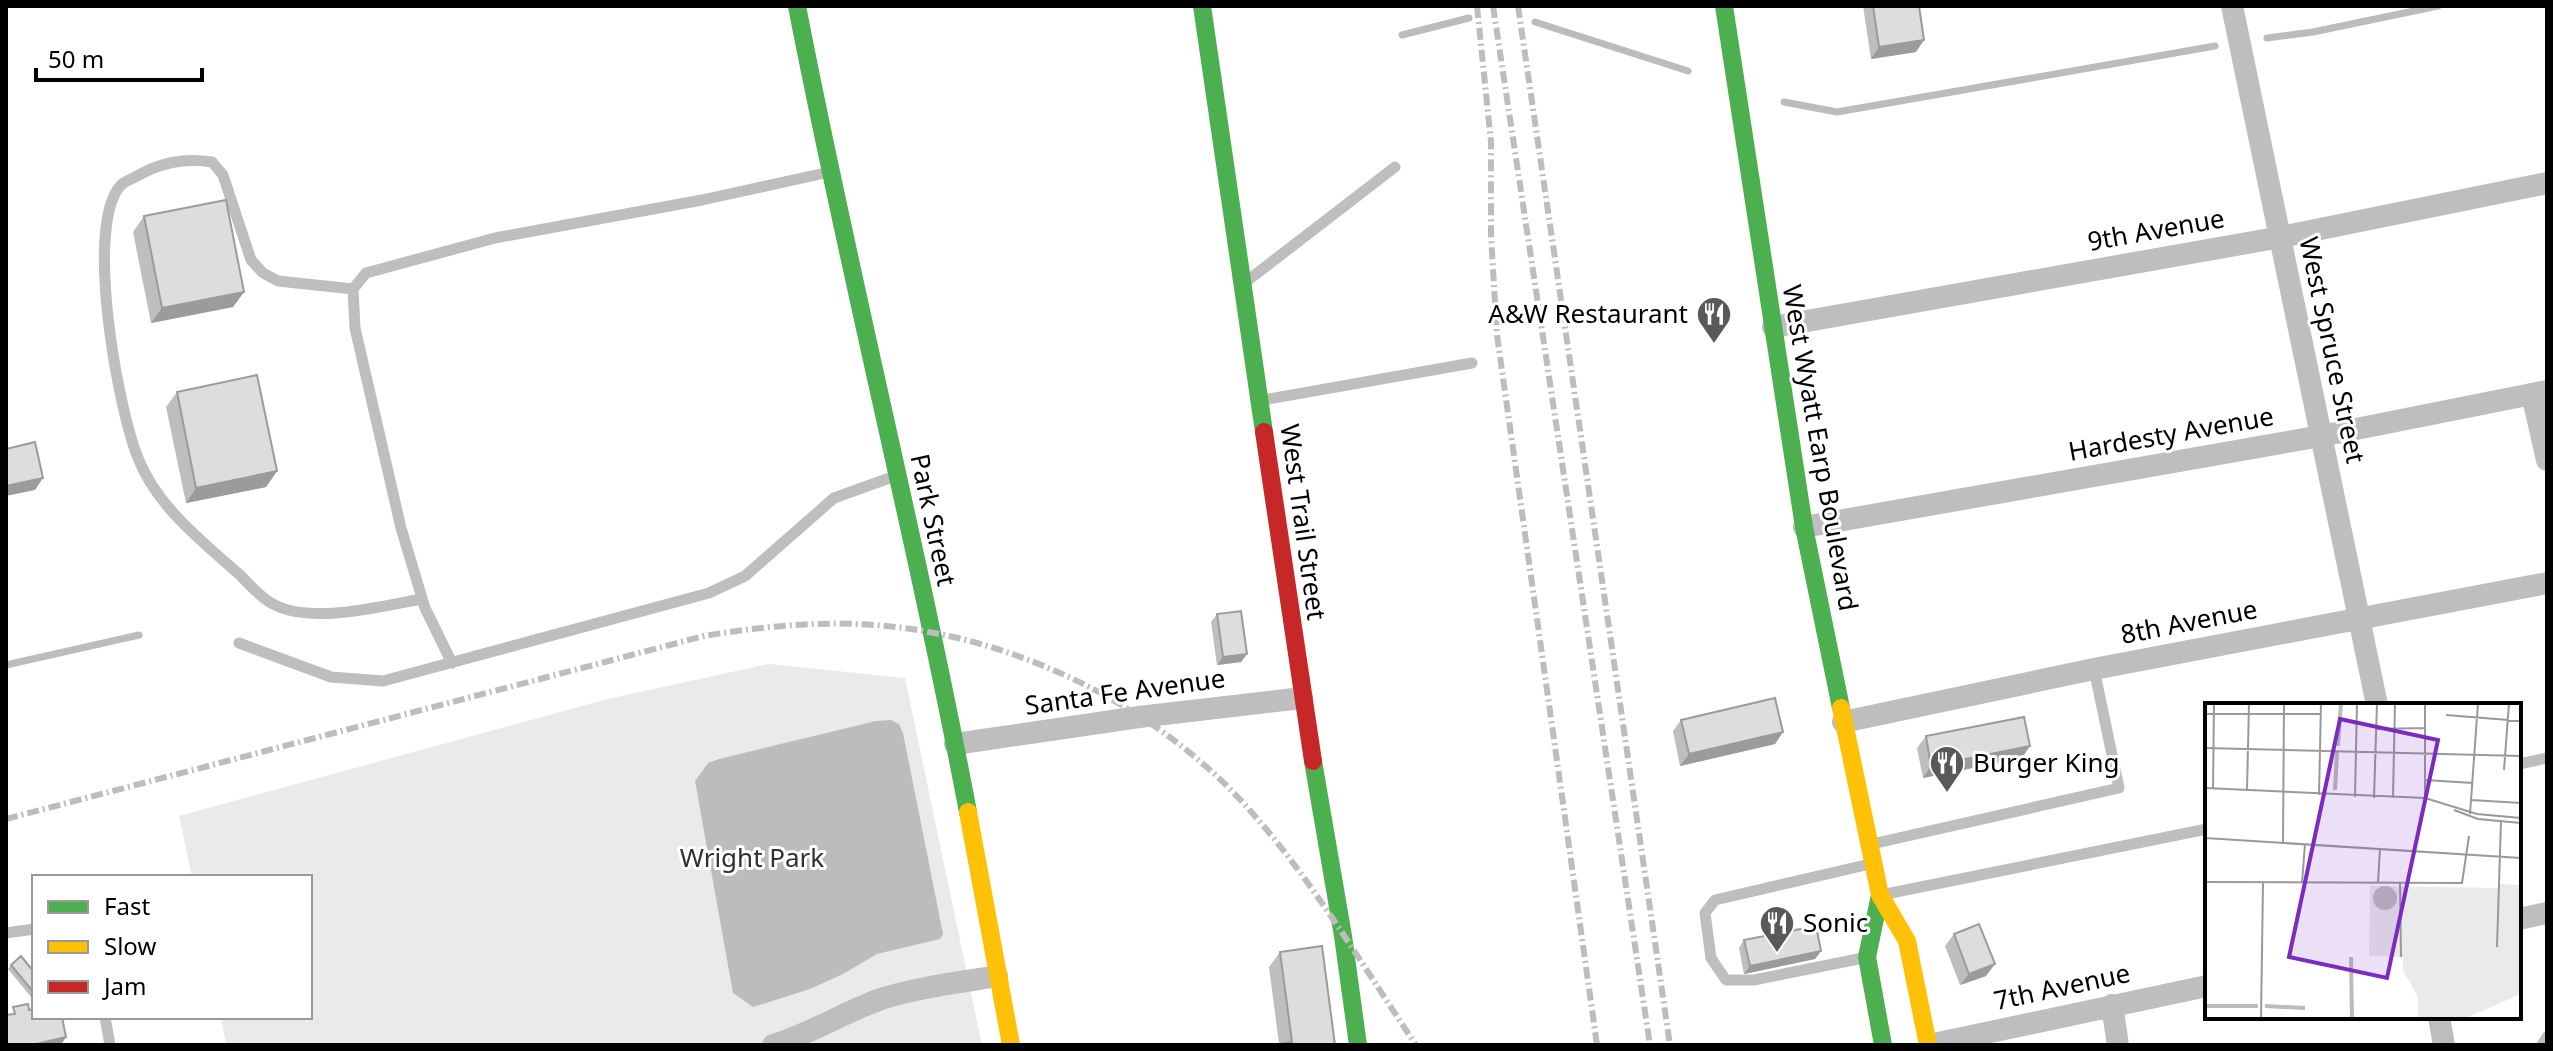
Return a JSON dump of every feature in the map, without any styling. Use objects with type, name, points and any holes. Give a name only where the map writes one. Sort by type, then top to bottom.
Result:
[{"type":"main road","name":"Park Street","points":[[797,6],[829,173],[955,744],[1011,1045]]},
{"type":"main road","name":"West Trail Street","points":[[1202,6],[1302,698],[1343,936],[1358,1045]]},
{"type":"main road","name":"West Wyatt Earp Boulevard","points":[[1724,6],[1804,527],[1872,864],[1880,895],[1907,941],[1929,1045]]},
{"type":"main road","name":"West Wyatt Earp Boulevard","points":[[1880,895],[1867,957],[1883,1045]]},
{"type":"street","name":"West Spruce Street","points":[[2232,6],[2377,703]]},
{"type":"street","name":"9th Avenue","points":[[1773,327],[2281,237],[2547,183]]},
{"type":"street","name":"Hardesty Avenue","points":[[1804,527],[2321,436],[2540,393]]},
{"type":"street","points":[[2540,393],[2547,460]]},
{"type":"street","name":"8th Avenue","points":[[1843,722],[2094,669],[2547,583]]},
{"type":"street","name":"Santa Fe Avenue","points":[[955,744],[1139,717],[1302,698]]},
{"type":"street","points":[[2521,919],[2547,913]]},
{"type":"street","points":[[773,1045],[813,1031],[847,1012],[909,991],[997,976]]},
{"type":"street","name":"7th Avenue","points":[[1929,1045],[1986,1039],[2112,1005],[2205,986]]},
{"type":"street","points":[[2112,1005],[2118,1045]]},
{"type":"street","points":[[2439,1019],[2444,1045]]},
{"type":"lane","points":[[353,289],[278,281],[263,273],[251,260],[223,175],[212,162],[189,159],[158,165],[122,184],[109,207],[105,252],[109,326],[118,393],[138,460],[165,505],[273,604],[317,615],[422,599]]},
{"type":"lane","points":[[1243,283],[1395,167]]},
{"type":"lane","points":[[452,663],[422,599],[401,528],[355,328],[353,289],[366,273],[495,238],[829,173]]},
{"type":"lane","points":[[1259,400],[1472,363]]},
{"type":"lane","points":[[239,643],[331,677],[383,681],[709,593],[745,576],[834,498],[898,475]]},
{"type":"lane","points":[[1868,845],[2119,788],[2094,669]]},
{"type":"lane","points":[[2521,764],[2547,758]]},
{"type":"lane","points":[[1880,895],[2205,829]]},
{"type":"lane","points":[[1867,957],[1754,980],[1726,980],[1711,958],[1705,913],[1715,900],[1872,864]]},
{"type":"lane","points":[[6,933],[32,929]]},
{"type":"lane","points":[[105,1019],[110,1045]]},
{"type":"lane","points":[[2542,1045],[2547,1037]]},
{"type":"green space","name":"Wright Park","points":[[769,664],[905,678],[982,1045],[226,1045],[221,1019],[312,1019],[312,875],[192,875],[179,816],[612,698]]},
{"type":"shaded area","points":[[891,720],[899,724],[903,733],[943,934],[940,939],[877,954],[810,989],[753,1007],[733,993],[695,781],[708,763],[719,759]]},
{"type":"building","points":[[1873,6],[1919,6],[1924,40],[1879,47]]},
{"type":"building","points":[[226,200],[244,292],[162,308],[144,216]]},
{"type":"building","points":[[257,375],[277,471],[196,488],[177,392]]},
{"type":"building","points":[[35,442],[43,478],[6,486],[6,449]]},
{"type":"building","points":[[1241,611],[1247,654],[1223,657],[1217,614]]},
{"type":"building","points":[[1775,698],[1783,732],[1689,754],[1681,720]]},
{"type":"building","points":[[2024,717],[2030,746],[1931,766],[1926,736]]},
{"type":"building","points":[[1979,924],[1995,964],[1969,974],[1954,934]]},
{"type":"building","name":"Sonic","points":[[1816,926],[1821,951],[1750,966],[1744,940]]},
{"type":"building","points":[[1322,946],[1335,1045],[1273,1045],[1292,1042],[1280,952]]},
{"type":"building","points":[[21,956],[32,970],[32,991],[11,965]]},
{"type":"building","points":[[28,1004],[29,1010],[32,1009],[32,1019],[62,1019],[66,1037],[36,1045],[6,1045],[6,1015],[15,1014],[13,1007]]},
{"type":"waterway","points":[[2267,38],[2313,32],[2438,6]]},
{"type":"waterway","points":[[1402,35],[1469,18]]},
{"type":"waterway","points":[[1535,22],[1688,71]]},
{"type":"waterway","points":[[1784,102],[1837,112],[2215,46]]},
{"type":"waterway","points":[[6,665],[139,635]]},
{"type":"railway","points":[[1477,6],[1491,142],[1491,236],[1497,335],[1597,1045]]},
{"type":"railway","points":[[1493,6],[1650,1045]]},
{"type":"railway","points":[[1518,6],[1670,1045]]},
{"type":"railway","points":[[6,819],[704,636],[817,624],[886,626],[936,633],[986,646],[1083,684],[1129,709],[1211,771],[1247,807],[1293,863],[1416,1045]]},
{"type":"traffic: fast","points":[[797,6],[968,812]]},
{"type":"traffic: fast","points":[[1202,6],[1264,432]]},
{"type":"traffic: fast","points":[[1724,6],[1804,527],[1841,708]]},
{"type":"traffic: fast","points":[[1313,761],[1358,1045]]},
{"type":"traffic: fast","points":[[1880,895],[1867,957],[1883,1045]]},
{"type":"traffic: slow","points":[[1841,708],[1880,895],[1907,941],[1928,1045]]},
{"type":"traffic: slow","points":[[968,812],[1011,1045]]},
{"type":"traffic: jam","points":[[1264,432],[1313,761]]},
{"type":"place","name":"A&W Restaurant","points":[[1714,345]]},
{"type":"place","name":"Burger King","points":[[1947,794]]},
{"type":"place","name":"Sonic","points":[[1777,954]]}]
